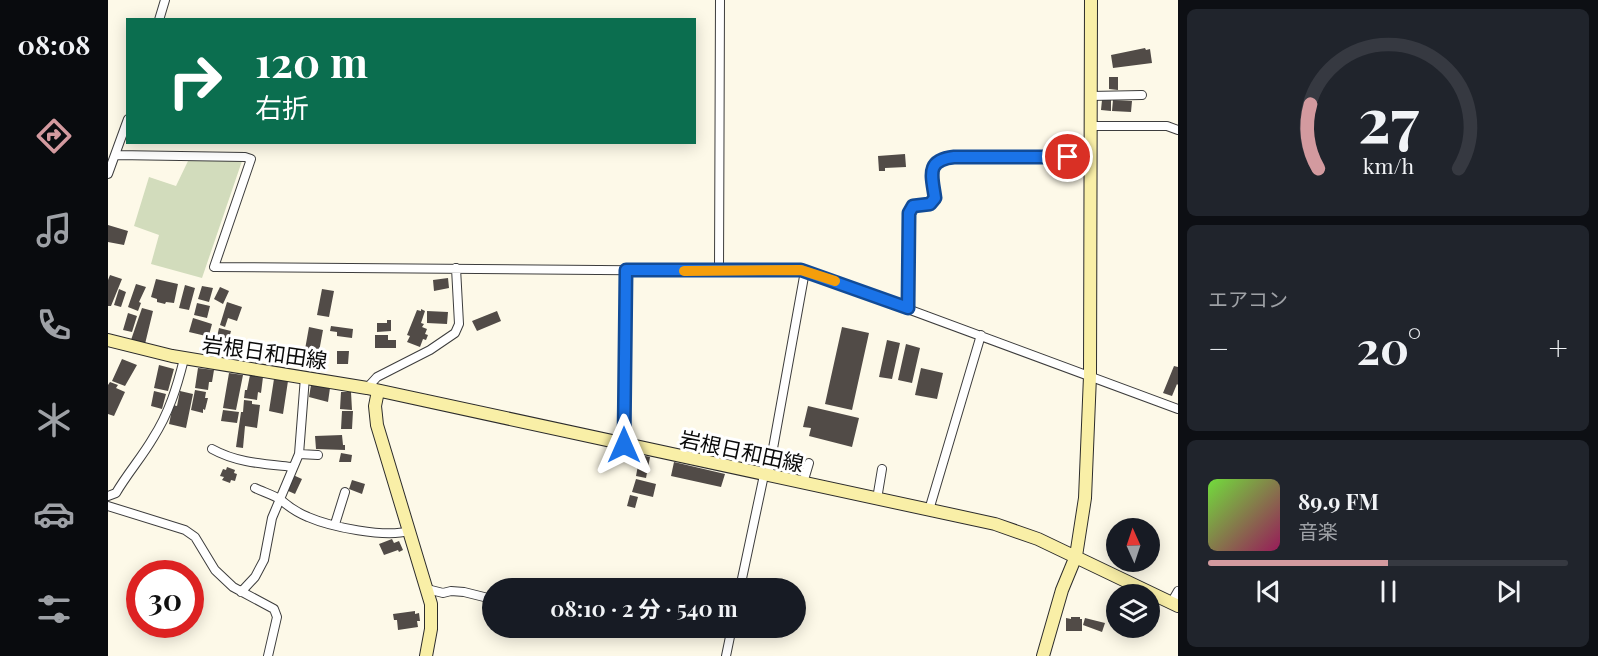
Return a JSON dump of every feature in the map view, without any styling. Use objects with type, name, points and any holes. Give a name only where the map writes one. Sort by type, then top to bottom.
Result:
[{"type":"main road","points":[[1043,656],[1062,590],[1076,556],[1085,498],[1090,376],[1091,0]]},
{"type":"main road","name":"岩根日和田線","points":[[108,340],[184,359],[372,389],[995,524],[1021,532],[1076,556],[1175,604]]},
{"type":"main road","points":[[372,389],[377,425],[427,589],[432,615],[426,656]]},
{"type":"street","points":[[160,18],[165,0]]},
{"type":"street","points":[[719,271],[720,0]]},
{"type":"street","points":[[1090,96],[1142,95]]},
{"type":"street","points":[[108,171],[126,125]]},
{"type":"street","points":[[1090,126],[1167,126],[1178,129]]},
{"type":"street","points":[[116,155],[245,157],[251,159],[214,267],[805,270],[1178,409]]},
{"type":"street","points":[[908,308],[909,213],[913,206],[930,204],[935,198],[932,173],[936,163],[941,159],[954,157],[1090,157]]},
{"type":"street","points":[[372,389],[377,377],[430,350],[455,333],[459,324],[456,268]]},
{"type":"street","points":[[624,445],[626,270]]},
{"type":"street","points":[[742,578],[766,476],[805,270]]},
{"type":"street","points":[[929,510],[981,335]]},
{"type":"street","points":[[108,496],[116,493],[121,482],[137,462],[165,418],[176,394],[184,359]]},
{"type":"street","points":[[241,592],[255,577],[264,560],[272,518],[299,454],[305,377]]},
{"type":"street","points":[[212,448],[221,454],[249,462],[293,467]]},
{"type":"street","points":[[299,454],[318,455]]},
{"type":"street","points":[[803,483],[809,463]]},
{"type":"street","points":[[877,499],[882,469]]},
{"type":"street","points":[[255,488],[280,499],[309,518],[386,533],[409,531]]},
{"type":"street","points":[[334,524],[345,492]]},
{"type":"street","points":[[108,506],[185,530],[195,537],[215,570],[241,592],[271,607],[276,613],[276,624],[268,656]]},
{"type":"street","points":[[427,589],[443,593],[464,592],[482,596]]},
{"type":"street","points":[[1175,604],[1178,591]]},
{"type":"street","points":[[726,656],[730,638]]},
{"type":"green space","points":[[188,161],[242,161],[202,278],[151,264],[159,235],[134,226],[149,177],[176,186]]},
{"type":"building","points":[[1150,49],[1152,63],[1113,68],[1111,55]]},
{"type":"building","points":[[1109,77],[1118,77],[1118,90],[1109,89]]},
{"type":"building","points":[[1102,100],[1111,100],[1111,111],[1101,110]]},
{"type":"building","points":[[1113,100],[1132,101],[1131,112],[1112,111]]},
{"type":"building","points":[[905,154],[906,167],[885,168],[885,171],[879,171],[878,156]]},
{"type":"building","points":[[108,225],[128,231],[124,245],[108,242]]},
{"type":"building","points":[[110,275],[122,279],[111,306],[108,306],[108,280]]},
{"type":"building","points":[[448,278],[449,288],[434,291],[433,280]]},
{"type":"building","points":[[156,279],[178,284],[174,303],[157,302],[157,299],[151,297]]},
{"type":"building","points":[[136,284],[146,287],[139,302],[141,303],[138,311],[128,307]]},
{"type":"building","points":[[185,285],[195,288],[189,310],[179,308]]},
{"type":"building","points":[[202,286],[213,288],[209,302],[198,299]]},
{"type":"building","points":[[220,287],[229,291],[223,304],[214,299]]},
{"type":"building","points":[[119,289],[126,292],[121,307],[114,305]]},
{"type":"building","points":[[322,289],[334,291],[329,317],[317,315]]},
{"type":"building","points":[[227,302],[242,307],[237,321],[228,318],[225,327],[220,325]]},
{"type":"building","points":[[197,303],[210,306],[207,318],[194,315]]},
{"type":"building","points":[[142,308],[153,311],[145,344],[131,340]]},
{"type":"building","points":[[421,309],[425,311],[422,327],[427,329],[425,334],[428,335],[426,340],[423,339],[420,347],[407,342],[410,336],[407,335],[417,310],[421,311]]},
{"type":"building","points":[[427,311],[448,312],[447,324],[427,323]]},
{"type":"building","points":[[497,311],[501,321],[477,331],[472,321]]},
{"type":"building","points":[[128,313],[137,316],[132,332],[123,330]]},
{"type":"building","points":[[193,318],[212,324],[209,335],[189,332]]},
{"type":"building","points":[[387,320],[391,320],[391,331],[377,332],[377,323],[387,323]]},
{"type":"building","points":[[331,326],[353,329],[352,338],[337,336],[337,332],[330,331]]},
{"type":"building","points":[[309,327],[323,330],[318,357],[304,355]]},
{"type":"building","points":[[842,327],[869,333],[852,410],[825,404]]},
{"type":"building","points":[[219,328],[231,331],[226,349],[215,346]]},
{"type":"building","points":[[375,335],[388,335],[388,340],[396,340],[396,348],[375,348]]},
{"type":"building","points":[[887,340],[900,343],[892,379],[879,377]]},
{"type":"building","points":[[906,344],[920,348],[912,383],[898,380]]},
{"type":"building","points":[[337,351],[349,351],[348,364],[337,364]]},
{"type":"building","points":[[122,359],[137,365],[125,386],[112,381]]},
{"type":"building","points":[[159,365],[174,369],[168,391],[154,388]]},
{"type":"building","points":[[1174,366],[1178,367],[1178,385],[1172,396],[1163,393]]},
{"type":"building","points":[[198,368],[214,370],[208,390],[195,388]]},
{"type":"building","points":[[921,368],[943,373],[937,399],[915,395]]},
{"type":"building","points":[[229,373],[243,375],[236,410],[223,408]]},
{"type":"building","points":[[250,375],[263,377],[261,393],[258,392],[257,400],[244,398]]},
{"type":"building","points":[[274,379],[288,381],[283,414],[269,411]]},
{"type":"building","points":[[110,382],[118,385],[116,388],[125,392],[114,416],[108,414],[108,385]]},
{"type":"building","points":[[311,385],[330,388],[328,402],[309,397]]},
{"type":"building","points":[[195,390],[206,392],[205,398],[208,398],[203,413],[191,410]]},
{"type":"building","points":[[154,391],[166,394],[162,409],[151,406]]},
{"type":"building","points":[[180,391],[193,394],[186,428],[169,424],[173,405],[177,406]]},
{"type":"building","points":[[341,392],[351,392],[352,410],[340,409]]},
{"type":"building","points":[[244,400],[260,405],[257,428],[245,426],[243,448],[236,447]]},
{"type":"building","points":[[808,406],[859,418],[852,447],[809,436],[811,428],[803,427]]},
{"type":"building","points":[[223,410],[239,412],[237,423],[221,421]]},
{"type":"building","points":[[342,411],[353,411],[352,429],[341,429]]},
{"type":"building","points":[[342,435],[345,450],[316,449],[315,436]]},
{"type":"building","points":[[341,453],[352,455],[351,462],[339,462]]},
{"type":"building","points":[[640,455],[650,457],[646,478],[636,476]]},
{"type":"building","points":[[674,462],[725,474],[721,487],[671,476]]},
{"type":"building","points":[[227,467],[235,470],[234,473],[237,474],[235,481],[231,480],[230,483],[222,480],[224,477],[220,476],[223,469],[226,470]]},
{"type":"building","points":[[293,475],[302,479],[295,494],[286,490]]},
{"type":"building","points":[[636,479],[656,484],[653,497],[632,492]]},
{"type":"building","points":[[352,480],[365,484],[362,494],[349,489]]},
{"type":"building","points":[[630,495],[638,497],[635,508],[627,506]]},
{"type":"building","points":[[392,539],[394,543],[399,541],[403,550],[384,555],[379,544]]},
{"type":"building","points":[[415,611],[415,614],[419,613],[418,627],[398,630],[397,620],[394,620],[393,614]]},
{"type":"building","points":[[1071,617],[1082,619],[1082,631],[1066,631],[1066,618],[1071,619]]},
{"type":"building","points":[[1085,618],[1105,623],[1102,632],[1083,625]]},
{"type":"slow traffic","points":[[684,271],[801,270],[835,281]]},
{"type":"route","points":[[624,445],[626,270],[801,270],[908,308],[908,218],[910,208],[930,204],[935,198],[932,173],[936,163],[941,159],[954,157],[1068,157]]}]
